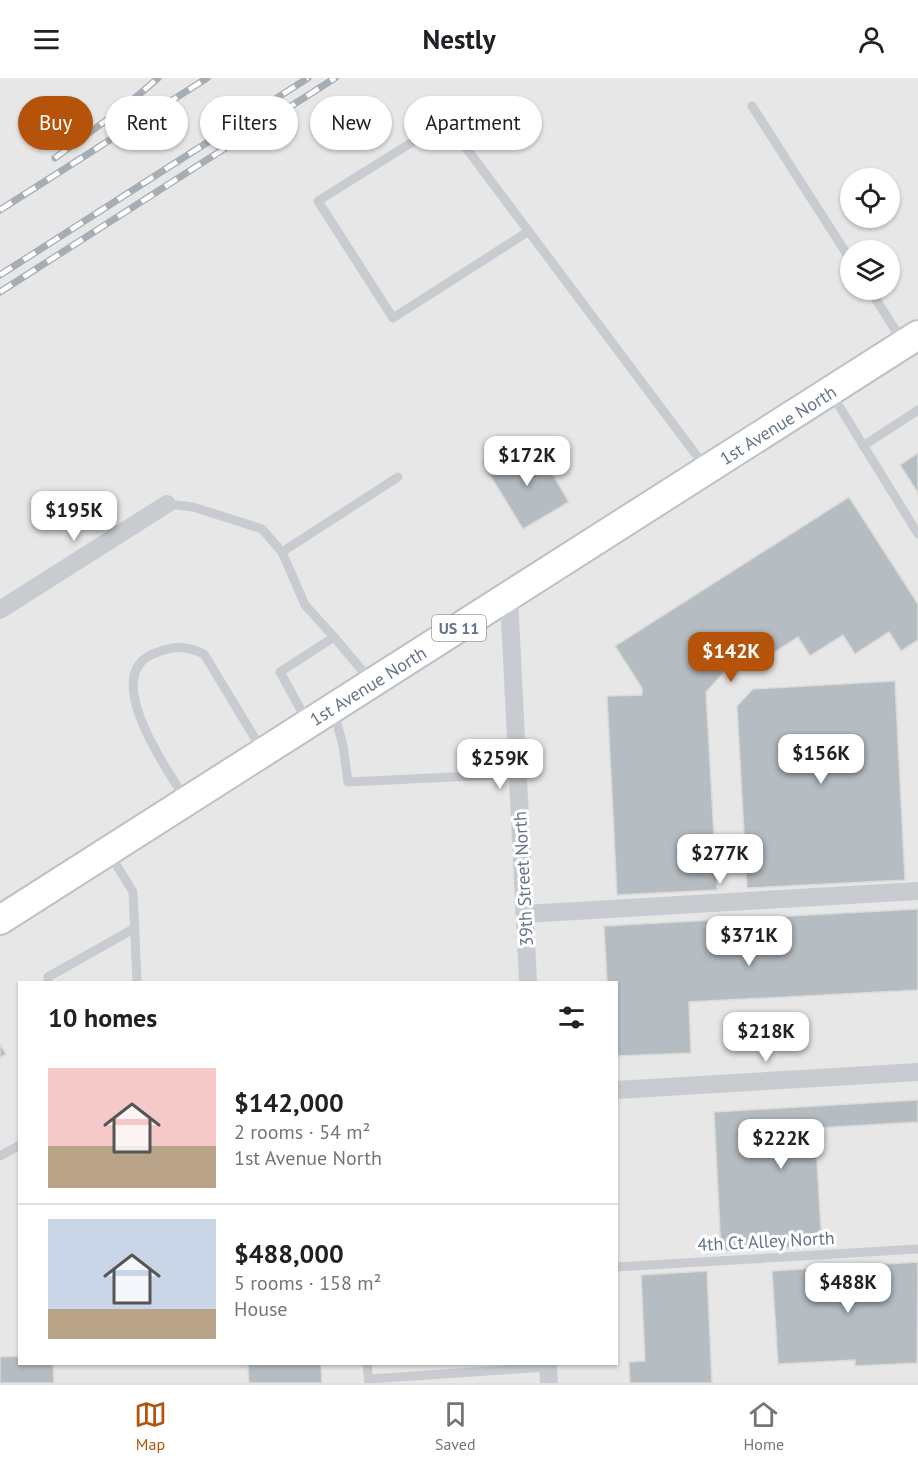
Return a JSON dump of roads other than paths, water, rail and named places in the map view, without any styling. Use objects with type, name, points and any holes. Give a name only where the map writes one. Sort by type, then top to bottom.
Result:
[{"type":"main road","name":"1st Avenue North","points":[[0,920],[911,340]]},
{"type":"street","points":[[0,610],[167,504]]},
{"type":"street","name":"39th Street North","points":[[509,597],[528,981]]},
{"type":"street","points":[[525,914],[918,891]]},
{"type":"street","points":[[618,1089],[918,1072]]},
{"type":"lane","points":[[752,106],[840,243]]},
{"type":"lane","points":[[529,231],[393,318],[318,201],[446,121],[529,231],[707,470]]},
{"type":"lane","points":[[878,300],[911,340]]},
{"type":"lane","points":[[830,391],[918,534]]},
{"type":"lane","points":[[863,446],[918,410]]},
{"type":"lane","points":[[282,552],[398,477]]},
{"type":"lane","points":[[167,504],[193,507],[262,529],[282,552],[305,605],[373,683]]},
{"type":"lane","points":[[308,723],[280,672],[334,637]]},
{"type":"lane","points":[[186,801],[149,741],[135,702],[133,685],[136,672],[149,655],[173,646],[189,647],[204,654],[263,752]]},
{"type":"lane","points":[[332,708],[343,745],[348,782],[517,774]]},
{"type":"lane","points":[[108,851],[133,892],[137,981]]},
{"type":"lane","points":[[48,981],[48,977],[135,928]]},
{"type":"lane","points":[[0,1156],[18,1146]]},
{"type":"lane","name":"4th Ct Alley North","points":[[618,1267],[918,1249]]},
{"type":"lane","points":[[367,1365],[369,1381],[548,1371]]},
{"type":"railway","points":[[55,158],[127,105],[158,78]]},
{"type":"railway","points":[[0,210],[207,78]]},
{"type":"railway","points":[[0,275],[308,78]]},
{"type":"railway","points":[[0,292],[335,78]]}]
